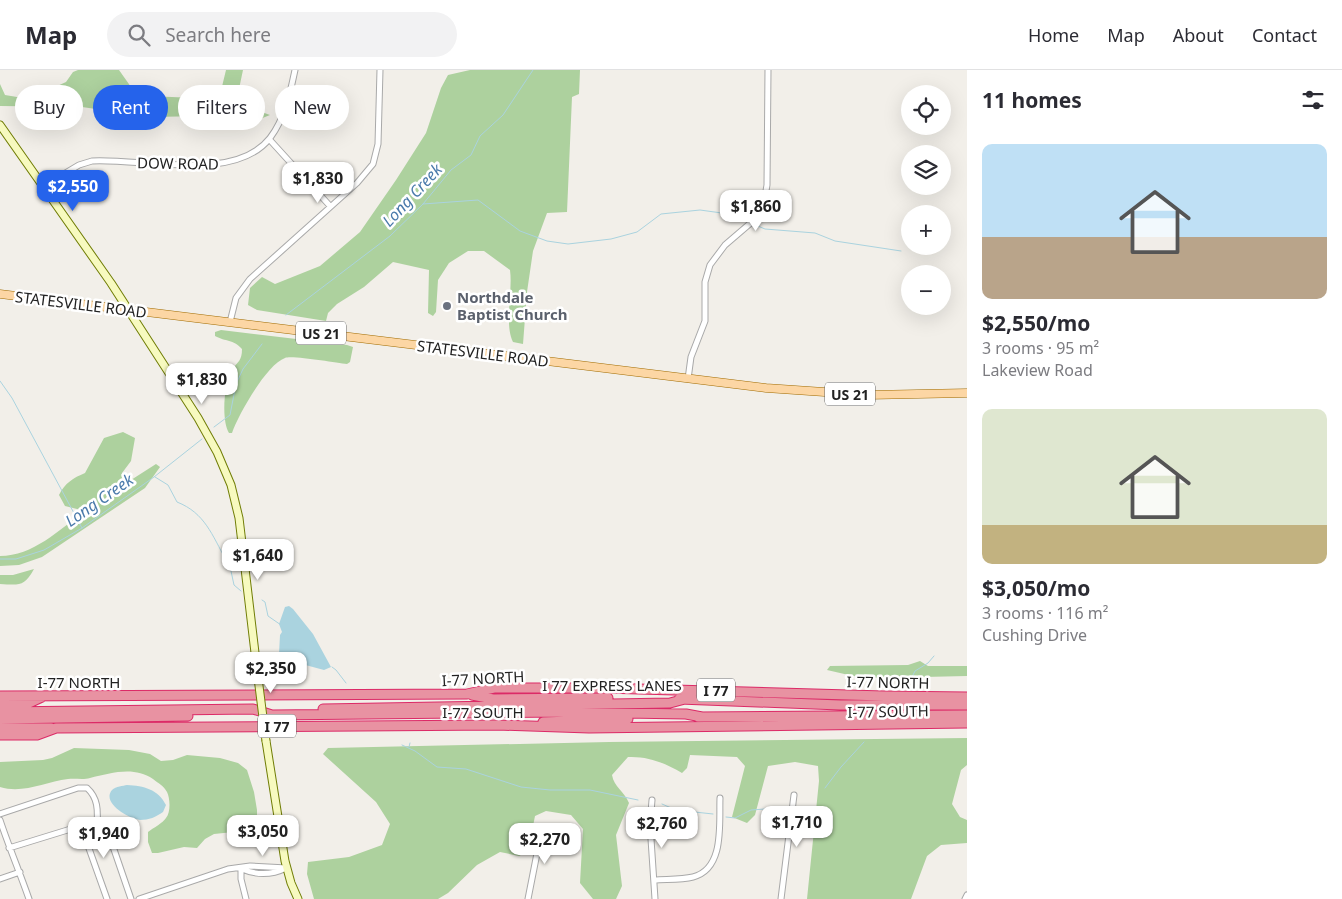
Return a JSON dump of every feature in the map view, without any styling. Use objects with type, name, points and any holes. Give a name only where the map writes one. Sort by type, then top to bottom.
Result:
[{"type":"highway","name":"I-77 NORTH","points":[[0,696],[466,694],[494,688],[611,688],[867,696],[967,697]]},
{"type":"highway","name":"I 77 EXPRESS LANES","points":[[466,694],[493,699],[685,699],[821,704],[967,705]]},
{"type":"highway","name":"I 77","points":[[0,705],[27,704],[44,695]]},
{"type":"highway","points":[[0,712],[239,712],[254,715],[262,712],[272,715],[286,712],[670,703],[685,699]]},
{"type":"highway","points":[[0,719],[239,712]]},
{"type":"highway","points":[[286,712],[570,712],[686,714],[702,717]]},
{"type":"highway","name":"I 77","points":[[498,725],[574,720],[702,717],[967,715]]},
{"type":"highway","name":"I-77 SOUTH","points":[[0,736],[37,735],[56,728],[498,725],[588,728],[967,723]]},
{"type":"highway","name":"I 77","points":[[0,727],[56,728]]},
{"type":"main road","points":[[0,125],[111,283],[205,430],[228,475],[242,538],[266,741],[287,868],[298,899]]},
{"type":"main road","name":"STATESVILLE ROAD","points":[[0,294],[688,379],[824,393],[967,394]]},
{"type":"street","name":"DOW ROAD","points":[[42,187],[71,168],[84,163],[102,161],[198,165],[234,162],[249,155],[269,139],[284,113],[295,70]]},
{"type":"street","points":[[230,322],[236,298],[244,285],[366,173],[376,158],[380,70]]},
{"type":"street","points":[[688,379],[691,357],[705,321],[706,282],[710,265],[725,245],[753,221],[764,202],[767,184],[768,70]]},
{"type":"street","points":[[269,139],[330,206]]},
{"type":"street","points":[[0,814],[78,788],[87,788],[96,801],[98,812],[97,825]]},
{"type":"street","points":[[781,899],[794,795]]},
{"type":"street","points":[[654,880],[693,877],[703,872],[713,861],[717,849],[720,798]]},
{"type":"street","points":[[652,800],[650,824],[655,899]]},
{"type":"street","points":[[0,820],[29,899]]},
{"type":"street","points":[[9,848],[88,824],[97,825],[108,832],[131,899]]},
{"type":"street","points":[[81,826],[107,899]]},
{"type":"street","points":[[528,899],[542,828]]},
{"type":"street","points":[[139,899],[228,868],[241,868],[250,872],[272,874],[287,868]]},
{"type":"street","points":[[241,868],[241,879],[246,899]]},
{"type":"street","points":[[0,879],[20,872]]},
{"type":"street","points":[[965,899],[967,895]]},
{"type":"green space","points":[[78,70],[119,70],[130,85],[93,85],[93,109],[83,107],[83,85],[59,85],[66,82],[73,72]]},
{"type":"green space","points":[[226,70],[243,70],[240,85],[222,85]]},
{"type":"green space","points":[[470,70],[580,70],[579,94],[572,97],[567,212],[547,213],[533,251],[527,292],[523,344],[513,342],[510,334],[510,270],[484,251],[468,251],[449,263],[438,280],[436,312],[433,316],[428,313],[429,270],[393,262],[364,287],[337,304],[328,313],[326,321],[257,310],[248,305],[250,288],[262,277],[275,284],[320,266],[360,232],[426,133],[441,88],[448,75]]},
{"type":"green space","points":[[0,84],[5,95],[15,97],[15,106],[0,106]]},
{"type":"green space","points":[[168,97],[178,97],[178,117],[168,117]]},
{"type":"green space","points":[[221,330],[353,347],[350,362],[347,364],[289,357],[278,362],[254,391],[232,433],[229,433],[224,411],[225,392],[229,376],[240,359],[242,349],[232,342],[215,336],[215,332]]},
{"type":"green space","points":[[123,432],[135,438],[131,461],[122,473],[122,478],[131,480],[156,464],[160,467],[145,488],[42,557],[19,565],[0,566],[0,556],[24,552],[35,547],[85,511],[65,506],[59,495],[70,481],[85,473],[104,438]]},
{"type":"green space","points":[[34,569],[27,579],[20,584],[0,584],[0,575],[13,575]]},
{"type":"green space","points":[[920,661],[928,666],[967,666],[967,676],[879,678],[853,676],[827,670],[830,666],[908,665]]},
{"type":"green space","points":[[967,738],[967,765],[961,770],[952,804],[960,817],[967,820],[967,843],[941,845],[927,856],[911,899],[807,899],[819,781],[818,766],[795,762],[768,766],[755,815],[747,823],[732,817],[745,766],[737,757],[690,755],[687,768],[682,773],[656,761],[628,757],[612,775],[615,783],[629,803],[616,835],[622,886],[616,899],[593,899],[580,883],[583,829],[571,815],[546,811],[535,816],[528,851],[519,856],[500,852],[477,865],[448,893],[438,899],[314,899],[307,874],[308,862],[349,857],[382,845],[390,824],[376,802],[323,754],[328,748],[609,742]]},
{"type":"green space","points":[[74,748],[129,750],[150,754],[161,761],[173,760],[187,755],[220,758],[238,763],[247,770],[254,792],[257,828],[214,834],[205,839],[197,848],[184,847],[152,853],[148,842],[148,832],[166,818],[169,812],[169,801],[164,788],[146,775],[122,772],[87,779],[59,780],[26,788],[9,789],[0,787],[0,762],[43,760]]},
{"type":"water","points":[[289,606],[313,634],[331,667],[324,670],[298,663],[279,654],[280,635],[282,632],[279,624],[285,607]]},
{"type":"water","points":[[127,785],[150,789],[159,795],[166,805],[163,812],[152,818],[140,820],[129,817],[118,810],[110,800],[110,795],[112,790],[117,787]]},
{"type":"waterway","name":"Long Creek","points":[[286,315],[390,236],[423,204],[451,170],[471,155],[480,136],[503,115],[533,70]]},
{"type":"waterway","points":[[423,204],[478,200],[520,231],[547,241],[568,244],[611,239],[637,232],[661,214],[700,210],[729,214],[749,222]]},
{"type":"waterway","points":[[753,224],[765,229],[815,233],[835,241],[901,251]]},
{"type":"waterway","name":"Long Creek","points":[[214,427],[230,415],[236,384],[243,369],[262,344]]},
{"type":"waterway","points":[[0,381],[12,398],[82,528]]},
{"type":"waterway","name":"Long Creek","points":[[0,559],[16,559],[44,550],[82,528],[154,477],[202,439]]},
{"type":"waterway","points":[[155,477],[168,485],[177,502],[194,512],[207,526],[226,560]]},
{"type":"waterway","points":[[231,571],[234,585],[241,591]]},
{"type":"waterway","points":[[262,600],[265,602],[268,616],[281,625]]},
{"type":"waterway","points":[[910,681],[915,671],[928,663],[934,656]]},
{"type":"waterway","points":[[332,667],[346,683]]},
{"type":"waterway","points":[[825,788],[864,742]]},
{"type":"waterway","points":[[409,747],[410,743]]},
{"type":"waterway","points":[[402,745],[415,751],[437,767],[466,769],[521,787],[550,790],[590,790],[638,800]]},
{"type":"waterway","points":[[662,804],[676,810],[713,814]]},
{"type":"waterway","points":[[726,817],[735,818],[751,810],[765,809]]},
{"type":"place","name":"Northdale Baptist Church","points":[[447,306]]}]
